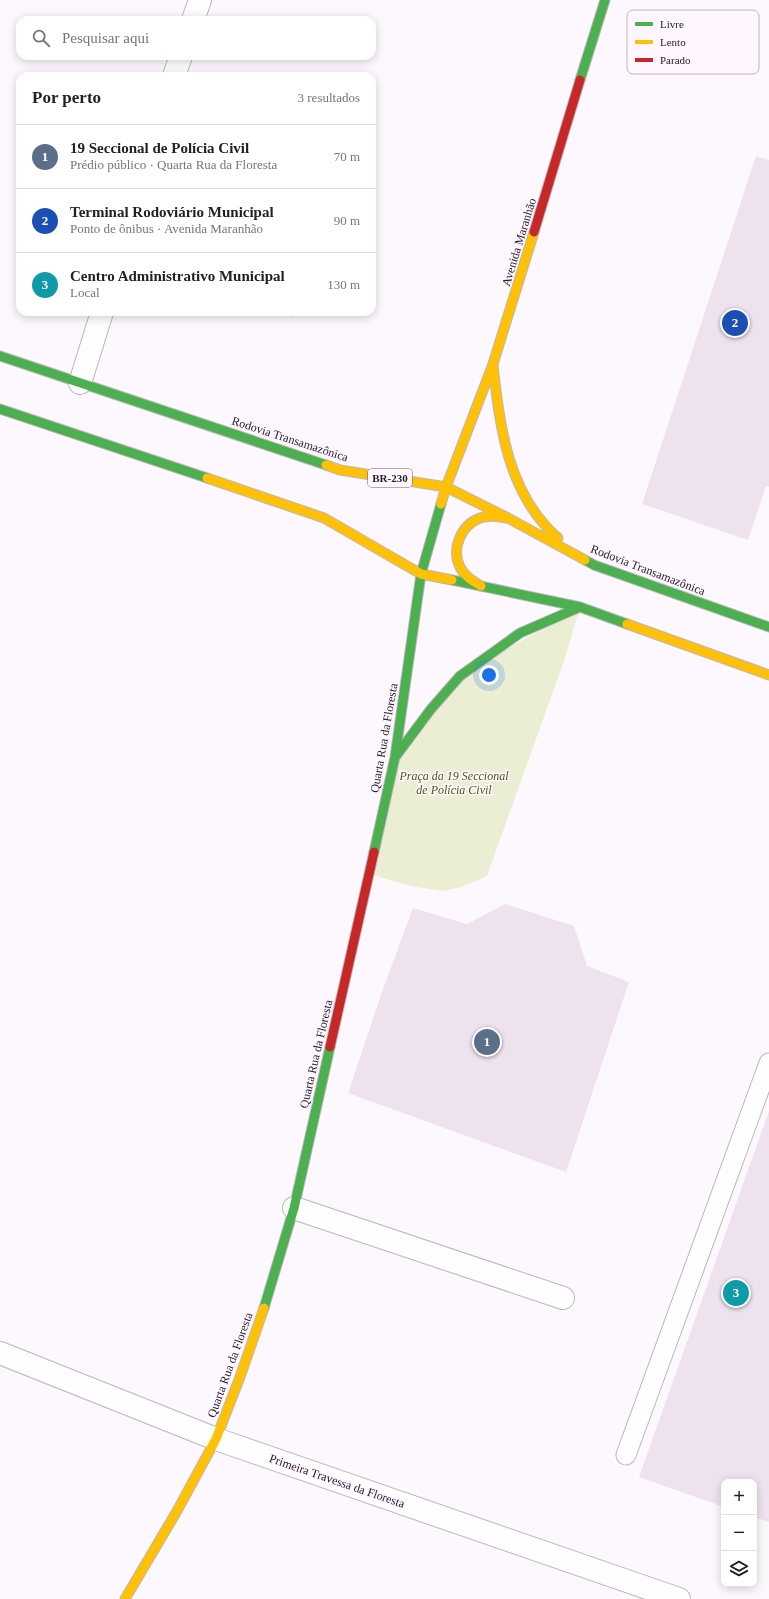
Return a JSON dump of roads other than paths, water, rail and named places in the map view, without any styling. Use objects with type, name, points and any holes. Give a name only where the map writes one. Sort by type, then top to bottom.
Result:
[{"type":"main road","name":"Avenida Maranhão","points":[[446,487],[493,364],[605,0]]},
{"type":"main road","name":"Rodovia Transamazônica","points":[[0,356],[340,470],[446,487],[508,518],[594,565],[769,627]]},
{"type":"main road","points":[[493,364],[497,407],[504,442],[514,473],[532,509],[548,530],[594,565]]},
{"type":"main road","points":[[0,409],[324,518],[421,574],[580,607],[769,675]]},
{"type":"main road","name":"Quarta Rua da Floresta","points":[[125,1599],[216,1439],[240,1377],[271,1287],[294,1208],[395,757],[421,574],[446,487]]},
{"type":"main road","points":[[482,587],[467,576],[460,568],[456,557],[456,548],[460,536],[468,526],[477,519],[490,516],[508,518]]},
{"type":"main road","points":[[395,757],[431,709],[460,676],[520,633],[580,607]]},
{"type":"street","points":[[194,16],[200,0]]},
{"type":"street","points":[[175,72],[180,60]]},
{"type":"street","points":[[80,383],[101,316]]},
{"type":"street","points":[[294,1208],[562,1298]]},
{"type":"street","name":"Primeira Travessa da Floresta","points":[[0,1353],[216,1439],[679,1599]]},
{"type":"lane","points":[[626,1456],[769,1063]]},
{"type":"place","name":"Terminal Rodoviário Municipal","points":[[735,323]]},
{"type":"place","name":"19 Seccional de Polícia Civil","points":[[487,1042]]},
{"type":"place","name":"Centro Administrativo Municipal","points":[[736,1293]]},
{"type":"park label","name":"Praça da 19 Seccional de Polícia Civil","points":[[454,783]]}]
